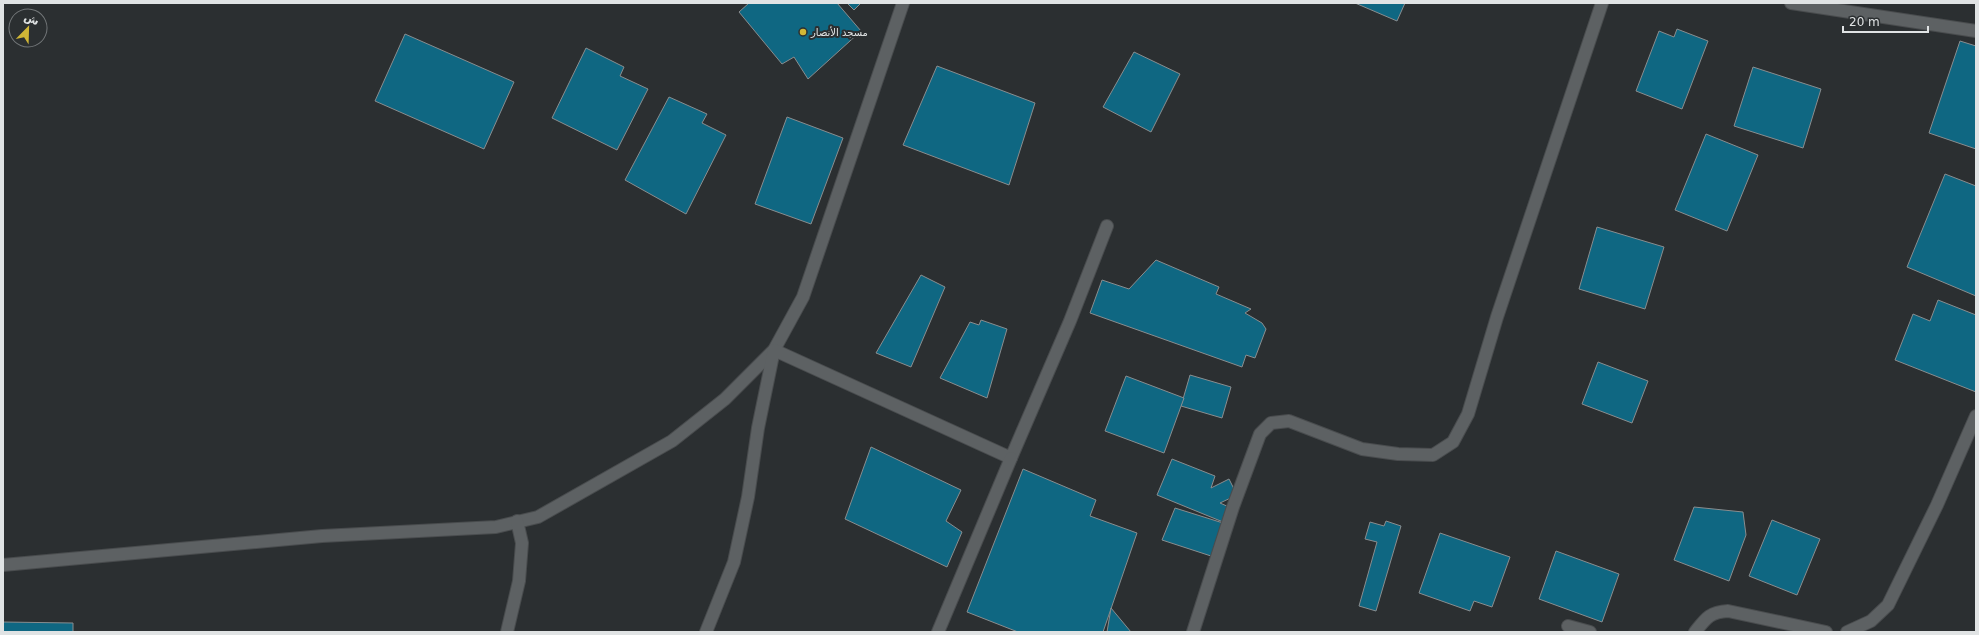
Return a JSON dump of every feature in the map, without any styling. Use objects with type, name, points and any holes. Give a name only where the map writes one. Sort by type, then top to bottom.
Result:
[{"type":"street","points":[[3,565],[322,536],[496,527],[538,517],[672,440],[725,399],[774,350],[803,297],[903,3]]},
{"type":"street","points":[[1193,632],[1233,507],[1260,434],[1271,423],[1289,421],[1362,449],[1398,454],[1433,455],[1452,442],[1468,414],[1497,317],[1602,3]]},
{"type":"street","points":[[1791,3],[1976,31]]},
{"type":"street","points":[[938,632],[1070,321],[1107,226]]},
{"type":"street","points":[[774,350],[1011,458]]},
{"type":"street","points":[[706,632],[734,562],[748,497],[758,428],[774,350]]},
{"type":"street","points":[[1847,632],[1871,621],[1888,605],[1937,505],[1976,416]]},
{"type":"street","points":[[507,632],[519,581],[522,543],[517,522]]},
{"type":"street","points":[[1695,632],[1706,618],[1716,611],[1728,611],[1826,632]]},
{"type":"street","points":[[1568,626],[1590,632]]},
{"type":"building","points":[[749,3],[837,3],[861,31],[808,79],[794,57],[782,64],[739,12]]},
{"type":"building","points":[[847,3],[861,3],[854,10]]},
{"type":"building","points":[[1355,3],[1405,3],[1397,21]]},
{"type":"building","points":[[1677,29],[1708,41],[1682,109],[1636,91],[1659,31],[1674,37]]},
{"type":"building","points":[[405,34],[514,82],[484,149],[375,101]]},
{"type":"building","points":[[1960,41],[1976,46],[1976,149],[1929,133]]},
{"type":"building","points":[[586,48],[624,67],[620,76],[648,89],[617,150],[552,118]]},
{"type":"building","points":[[1134,52],[1180,74],[1151,132],[1103,107]]},
{"type":"building","points":[[937,66],[1035,103],[1009,185],[903,145]]},
{"type":"building","points":[[1753,67],[1821,89],[1803,148],[1734,126]]},
{"type":"building","points":[[669,97],[707,114],[702,123],[726,135],[686,214],[625,180]]},
{"type":"building","points":[[787,117],[843,138],[811,224],[755,204]]},
{"type":"building","points":[[1706,134],[1758,155],[1727,231],[1675,210]]},
{"type":"building","points":[[1945,174],[1976,186],[1976,296],[1907,267]]},
{"type":"building","points":[[1597,227],[1664,247],[1645,309],[1579,289]]},
{"type":"building","points":[[1156,260],[1219,287],[1216,294],[1251,309],[1245,313],[1262,323],[1266,329],[1255,358],[1246,355],[1242,367],[1090,313],[1102,280],[1129,289]]},
{"type":"building","points":[[921,275],[945,287],[911,367],[876,353]]},
{"type":"building","points":[[1938,300],[1976,315],[1976,392],[1895,360],[1913,314],[1930,321]]},
{"type":"building","points":[[981,320],[1007,329],[987,398],[940,378],[970,322],[979,325]]},
{"type":"building","points":[[1598,362],[1648,381],[1632,423],[1582,404]]},
{"type":"building","points":[[1190,375],[1231,387],[1222,418],[1181,406]]},
{"type":"building","points":[[1126,376],[1184,398],[1164,453],[1105,431]]},
{"type":"building","points":[[871,447],[961,490],[946,521],[962,532],[947,567],[845,519]]},
{"type":"building","points":[[1172,459],[1215,476],[1211,488],[1229,479],[1237,495],[1220,503],[1229,507],[1223,522],[1157,495]]},
{"type":"building","points":[[1023,469],[1096,500],[1090,516],[1137,533],[1103,632],[1018,632],[967,612]]},
{"type":"building","points":[[1694,507],[1743,512],[1746,535],[1729,581],[1674,560]]},
{"type":"building","points":[[1175,508],[1223,523],[1211,556],[1162,540]]},
{"type":"building","points":[[1772,520],[1820,539],[1797,595],[1749,576]]},
{"type":"building","points":[[1386,521],[1401,526],[1376,611],[1359,606],[1377,542],[1365,539],[1370,522],[1384,526]]},
{"type":"building","points":[[1440,533],[1510,557],[1492,607],[1474,601],[1470,611],[1419,593]]},
{"type":"building","points":[[1556,551],[1619,574],[1602,622],[1539,599]]},
{"type":"building","points":[[1111,608],[1131,632],[1107,632]]},
{"type":"building","points":[[3,622],[73,623],[73,632],[3,632]]},
{"type":"place","name":"مسجد الأنصار","points":[[803,32]]}]
